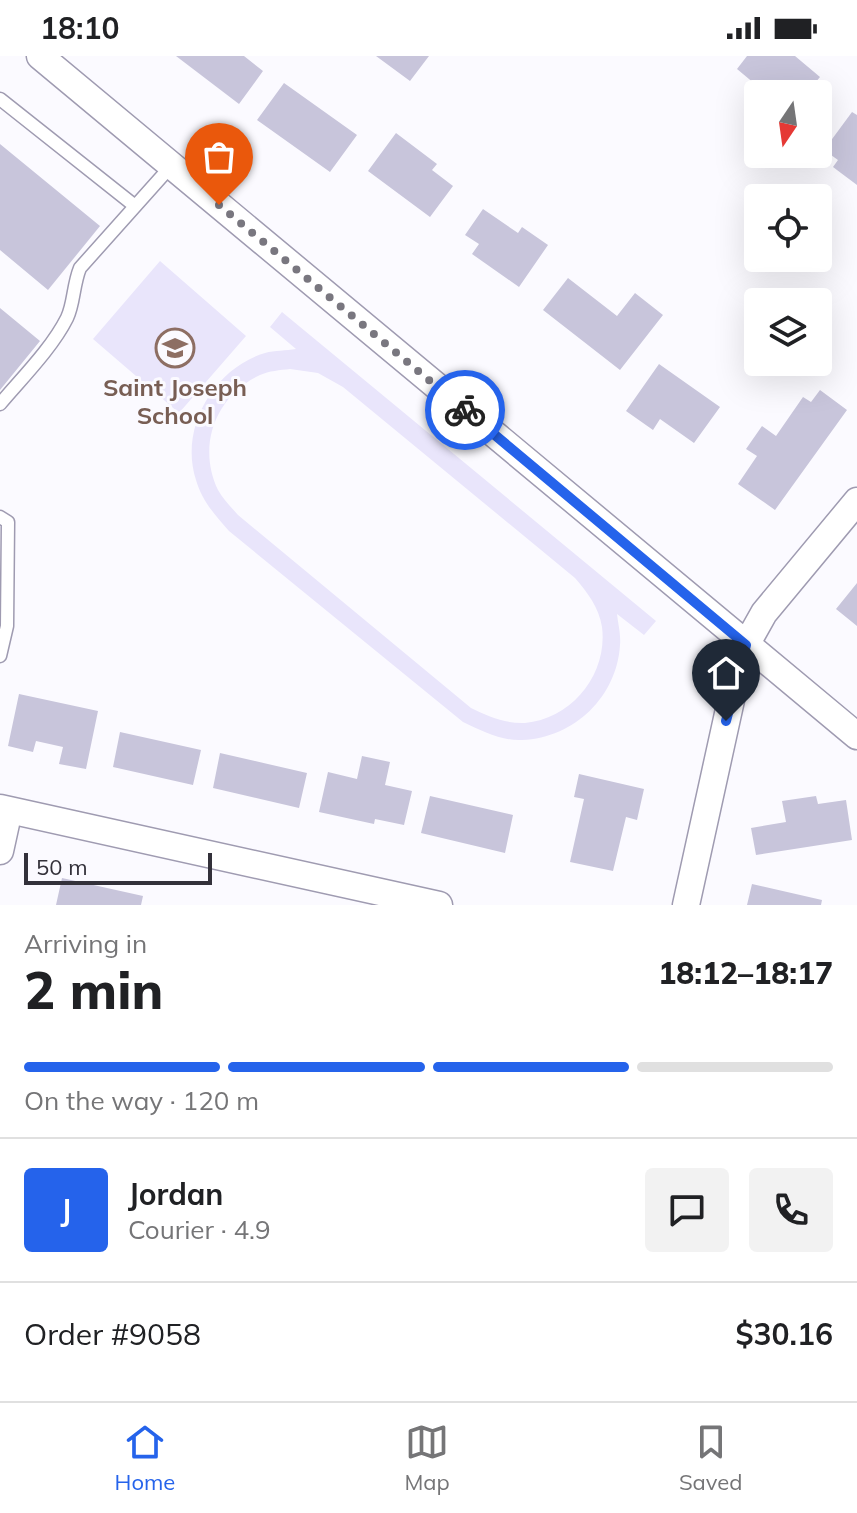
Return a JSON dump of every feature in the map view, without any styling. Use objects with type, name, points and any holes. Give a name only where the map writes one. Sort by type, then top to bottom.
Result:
[{"type":"street","points":[[40,56],[857,736]]},
{"type":"street","points":[[686,905],[746,645],[764,613],[857,501]]},
{"type":"street","points":[[0,851],[5,809],[337,894],[439,905]]},
{"type":"lane","points":[[0,99],[135,206]]},
{"type":"lane","points":[[0,404],[63,326],[80,268],[172,165]]},
{"type":"lane","points":[[0,517],[8,522],[7,626],[0,656]]},
{"type":"shaded area","points":[[160,261],[246,336],[179,413],[93,339]]},
{"type":"shaded area","points":[[282,312],[656,621],[644,635],[617,614],[620,645],[611,681],[602,697],[576,723],[541,737],[514,740],[484,732],[463,722],[229,531],[214,513],[199,488],[192,460],[192,440],[197,421],[216,386],[230,372],[265,353],[296,349],[270,327]],"holes":[[[290,369],[318,373],[343,387],[575,578],[584,589],[598,613],[602,644],[593,677],[572,703],[542,720],[525,723],[504,721],[471,708],[238,515],[225,500],[218,490],[209,456],[214,424],[221,409],[244,384],[263,374]]]},
{"type":"building","points":[[176,56],[244,56],[263,71],[239,104]]},
{"type":"building","points":[[376,56],[429,56],[410,81]]},
{"type":"building","points":[[747,56],[795,56],[820,77],[818,80],[750,80],[737,69]]},
{"type":"building","points":[[284,83],[357,135],[330,172],[257,120]]},
{"type":"building","points":[[852,112],[857,115],[857,185],[833,167],[838,160],[832,156],[832,139]]},
{"type":"building","points":[[396,133],[437,164],[432,170],[453,186],[430,217],[368,171]]},
{"type":"building","points":[[0,144],[100,226],[48,290],[0,250]]},
{"type":"building","points":[[483,209],[518,233],[522,227],[548,245],[519,287],[472,254],[479,244],[465,235]]},
{"type":"building","points":[[568,278],[617,316],[635,293],[663,315],[620,370],[543,310]]},
{"type":"building","points":[[0,308],[40,341],[0,390]]},
{"type":"building","points":[[659,364],[720,407],[694,443],[660,419],[653,430],[626,411]]},
{"type":"building","points":[[820,390],[847,410],[775,510],[738,484],[757,456],[746,449],[762,426],[776,436],[803,397],[811,402]]},
{"type":"building","points":[[857,583],[857,626],[836,609]]},
{"type":"building","points":[[19,694],[98,711],[86,769],[59,764],[63,747],[36,741],[33,752],[8,746]]},
{"type":"building","points":[[120,732],[201,750],[193,785],[113,767]]},
{"type":"building","points":[[220,753],[307,773],[299,808],[213,788]]},
{"type":"building","points":[[362,756],[390,762],[385,785],[412,791],[404,825],[375,819],[374,824],[319,812],[328,772],[357,779]]},
{"type":"building","points":[[579,774],[644,789],[637,820],[626,817],[613,871],[570,862],[584,799],[574,797]]},
{"type":"building","points":[[430,796],[513,815],[505,853],[421,833]]},
{"type":"building","points":[[816,796],[818,804],[846,800],[852,840],[756,855],[751,828],[786,822],[782,801]]},
{"type":"building","points":[[62,878],[143,896],[141,905],[56,905]]},
{"type":"building","points":[[752,884],[822,900],[821,905],[747,905]]},
{"type":"way so far","points":[[219,205],[465,410]]},
{"type":"place","name":"Saint Joseph School","points":[[175,348]]},
{"type":"route","points":[[465,410],[746,645],[726,721]]}]
